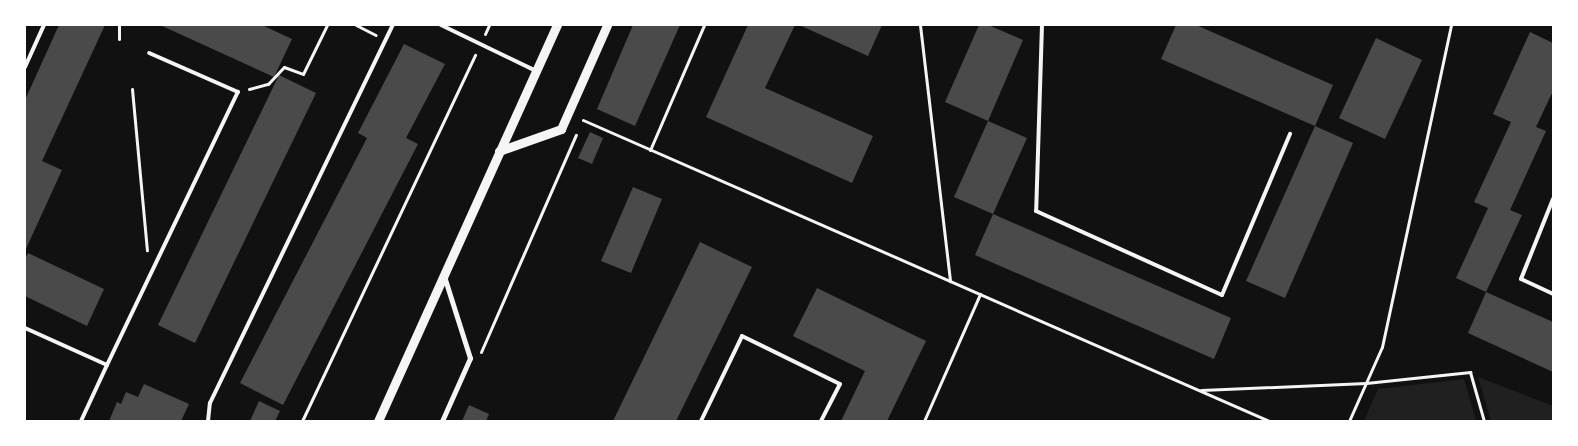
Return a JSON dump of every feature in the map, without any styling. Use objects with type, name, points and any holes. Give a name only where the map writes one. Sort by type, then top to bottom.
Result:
[{"type":"street","points":[[378,421],[557,25]]},
{"type":"street","points":[[499,151],[561,128],[608,25]]},
{"type":"street","points":[[442,421],[470,358],[444,275]]},
{"type":"lane","points":[[25,67],[44,25]]},
{"type":"lane","points":[[208,421],[210,402],[393,25]]},
{"type":"lane","points":[[441,25],[536,71]]},
{"type":"lane","points":[[1042,25],[1036,211],[1222,295],[1290,134]]},
{"type":"lane","points":[[82,421],[238,92],[149,53]]},
{"type":"lane","points":[[1553,199],[1521,279],[1553,294]]},
{"type":"lane","points":[[25,328],[107,366]]},
{"type":"lane","points":[[701,421],[742,336],[840,384],[821,421]]},
{"type":"path","points":[[119,25],[119,39]]},
{"type":"path","points":[[238,92],[268,84],[284,67],[303,74],[326,25]]},
{"type":"path","points":[[356,25],[385,40]]},
{"type":"path","points":[[302,421],[489,25]]},
{"type":"path","points":[[650,150],[704,25]]},
{"type":"path","points":[[920,25],[950,282]]},
{"type":"path","points":[[1349,421],[1382,348],[1451,25]]},
{"type":"path","points":[[132,89],[150,276]]},
{"type":"path","points":[[479,357],[587,112]]},
{"type":"path","points":[[583,120],[1269,421]]},
{"type":"path","points":[[924,421],[980,294]]},
{"type":"path","points":[[1198,390],[1366,382],[1470,372],[1484,421]]},
{"type":"shaded area","points":[[1478,377],[1553,406],[1553,421],[1491,421]]},
{"type":"shaded area","points":[[1464,379],[1476,421],[1364,421],[1378,389]]},
{"type":"building","points":[[59,25],[105,25],[42,161],[62,170],[25,251],[25,100]]},
{"type":"building","points":[[160,25],[262,25],[292,39],[274,77]]},
{"type":"building","points":[[633,25],[680,25],[635,126],[597,109]]},
{"type":"building","points":[[748,25],[795,25],[765,88],[873,136],[852,183],[706,117]]},
{"type":"building","points":[[799,25],[882,25],[868,56]]},
{"type":"building","points":[[979,25],[988,25],[1023,40],[988,121],[945,102]]},
{"type":"building","points":[[1176,25],[1196,25],[1333,85],[1315,126],[1161,59]]},
{"type":"building","points":[[1530,32],[1553,43],[1553,91],[1536,127],[1546,131],[1510,210],[1522,215],[1486,292],[1456,278],[1488,208],[1474,202],[1511,122],[1493,114]]},
{"type":"building","points":[[1376,38],[1422,60],[1385,139],[1339,118]]},
{"type":"building","points":[[404,44],[445,64],[406,138],[418,144],[283,405],[240,383],[367,138],[358,133]]},
{"type":"building","points":[[279,75],[316,93],[195,343],[158,325]]},
{"type":"building","points":[[988,121],[1027,138],[993,214],[954,197]]},
{"type":"building","points":[[1315,126],[1353,143],[1285,298],[1246,281]]},
{"type":"building","points":[[590,132],[603,138],[592,164],[578,158]]},
{"type":"building","points":[[633,187],[662,199],[631,273],[601,261]]},
{"type":"building","points":[[993,214],[1231,318],[1214,359],[975,255]]},
{"type":"building","points":[[700,242],[752,267],[676,421],[613,421]]},
{"type":"building","points":[[28,253],[104,289],[87,326],[25,296],[25,259]]},
{"type":"building","points":[[817,288],[926,341],[887,421],[841,421],[865,371],[793,336]]},
{"type":"building","points":[[1486,292],[1553,322],[1553,372],[1468,333]]},
{"type":"building","points":[[144,384],[189,404],[181,421],[109,421],[117,402],[121,404],[126,392],[138,397]]},
{"type":"building","points":[[259,401],[280,411],[275,421],[250,421]]},
{"type":"building","points":[[469,405],[489,414],[486,421],[462,421]]}]
